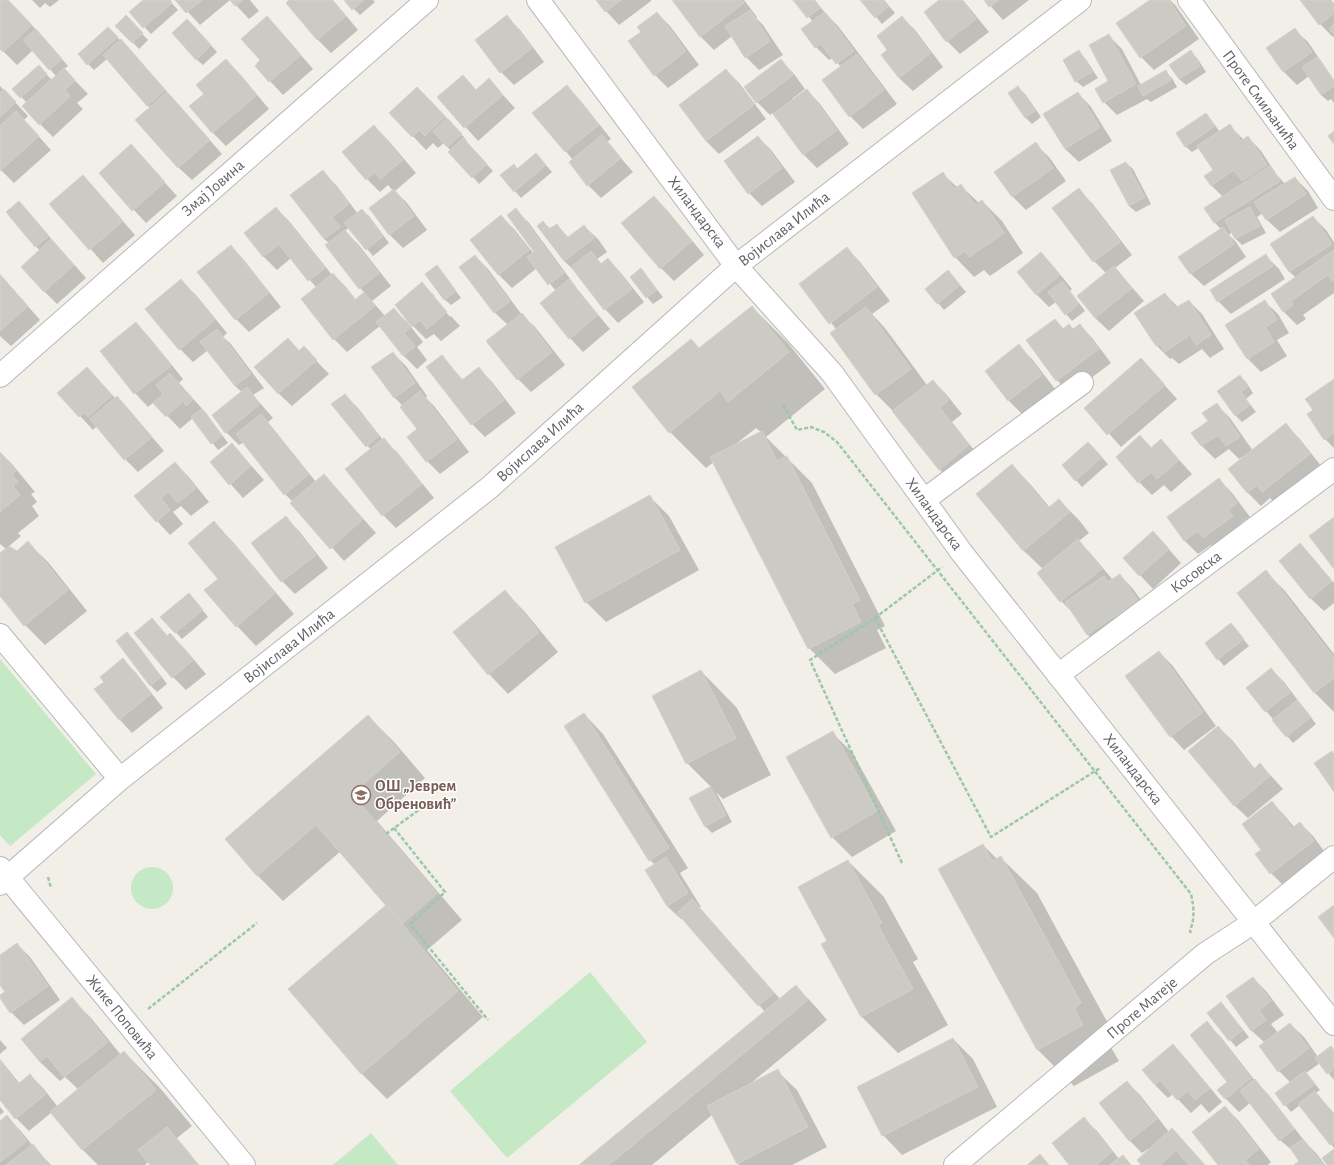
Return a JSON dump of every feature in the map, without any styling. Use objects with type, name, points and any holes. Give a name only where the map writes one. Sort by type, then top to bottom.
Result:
[{"type":"street","name":"Змај Јовина","points":[[0,376],[427,0]]},
{"type":"street","name":"Хиландарска","points":[[538,0],[736,266],[832,374],[962,553],[1334,1024]]},
{"type":"street","name":"Војислава Илића","points":[[3,876],[120,779],[489,488],[736,266],[1080,0]]},
{"type":"street","name":"Проте Смиљанића","points":[[1189,0],[1334,199]]},
{"type":"street","points":[[924,500],[1082,383]]},
{"type":"street","name":"Косовска","points":[[1058,675],[1334,469]]},
{"type":"street","points":[[0,635],[120,779]]},
{"type":"street","name":"Проте Матеје","points":[[955,1165],[1205,954],[1254,922],[1334,857]]},
{"type":"street","name":"Жике Поповића","points":[[3,876],[129,1025],[244,1165]]},
{"type":"path","points":[[783,405],[797,430],[811,427],[824,432],[837,442],[1191,894],[1194,909],[1194,920],[1190,931],[1205,954]]},
{"type":"path","points":[[902,863],[810,660],[875,618],[937,570],[962,553]]},
{"type":"path","points":[[875,618],[991,837],[1121,754]]},
{"type":"path","points":[[386,834],[420,809]]},
{"type":"path","points":[[394,828],[445,892],[410,924],[488,1020]]},
{"type":"path","points":[[129,1025],[257,923]]},
{"type":"green space","points":[[0,659],[96,774],[10,846],[0,835]]},
{"type":"green space","points":[[148,867],[156,867],[167,873],[173,884],[173,892],[167,903],[156,909],[148,909],[137,903],[131,892],[131,884],[137,873]]},
{"type":"green space","points":[[590,972],[647,1042],[507,1158],[450,1091]]},
{"type":"green space","points":[[371,1133],[398,1165],[333,1165]]},
{"type":"building","points":[[0,0],[8,0],[32,25],[3,52],[0,49]]},
{"type":"building","points":[[143,0],[170,0],[172,3],[143,28],[129,12]]},
{"type":"building","points":[[175,0],[202,0],[186,13]]},
{"type":"building","points":[[230,0],[243,0],[235,6]]},
{"type":"building","points":[[289,0],[332,0],[346,16],[317,40],[286,3]]},
{"type":"building","points":[[344,0],[364,0],[352,10]]},
{"type":"building","points":[[596,0],[621,0],[605,12]]},
{"type":"building","points":[[672,0],[742,0],[744,3],[700,37]]},
{"type":"building","points":[[793,0],[814,0],[820,8],[807,18]]},
{"type":"building","points":[[860,0],[884,0],[889,6],[875,18]]},
{"type":"building","points":[[939,0],[962,0],[976,19],[946,42],[924,12]]},
{"type":"building","points":[[984,0],[999,0],[989,7]]},
{"type":"building","points":[[1150,0],[1169,0],[1186,26],[1140,58],[1116,23]]},
{"type":"building","points":[[1300,0],[1329,0],[1334,7],[1334,13],[1319,25]]},
{"type":"building","points":[[750,10],[770,41],[745,58],[725,26]]},
{"type":"building","points":[[657,12],[686,51],[654,76],[628,41],[641,32],[637,27]]},
{"type":"building","points":[[825,12],[854,51],[836,64],[821,44],[815,48],[801,29]]},
{"type":"building","points":[[126,15],[143,33],[132,43],[115,26]]},
{"type":"building","points":[[507,15],[532,48],[500,73],[475,40]]},
{"type":"building","points":[[267,16],[301,55],[269,82],[255,66],[260,60],[241,39]]},
{"type":"building","points":[[902,16],[931,53],[899,78],[881,55],[887,50],[877,36]]},
{"type":"building","points":[[187,19],[211,45],[196,60],[172,33]]},
{"type":"building","points":[[1334,24],[1334,34],[1329,29]]},
{"type":"building","points":[[108,27],[118,37],[87,65],[78,54]]},
{"type":"building","points":[[1295,28],[1312,52],[1283,72],[1266,48]]},
{"type":"building","points":[[36,29],[62,59],[49,70],[23,40]]},
{"type":"building","points":[[1109,34],[1136,84],[1103,103],[1095,89],[1108,81],[1089,45]]},
{"type":"building","points":[[121,39],[165,90],[147,106],[103,55]]},
{"type":"building","points":[[1079,50],[1092,72],[1075,82],[1063,60]]},
{"type":"building","points":[[1191,50],[1200,66],[1179,79],[1169,65]]},
{"type":"building","points":[[857,54],[884,90],[849,117],[822,80]]},
{"type":"building","points":[[1317,57],[1334,81],[1334,86],[1321,95],[1302,67]]},
{"type":"building","points":[[226,59],[257,95],[212,133],[189,106],[204,94],[196,85]]},
{"type":"building","points":[[781,59],[793,75],[756,103],[744,87]]},
{"type":"building","points":[[39,65],[47,74],[20,98],[12,89]]},
{"type":"building","points":[[64,68],[75,80],[65,90],[70,96],[39,125],[22,106]]},
{"type":"building","points":[[726,69],[754,105],[706,141],[679,105]]},
{"type":"building","points":[[1166,70],[1171,80],[1143,96],[1138,86]]},
{"type":"building","points":[[463,75],[476,90],[489,78],[503,95],[464,128],[437,97]]},
{"type":"building","points":[[567,85],[599,125],[565,152],[532,113]]},
{"type":"building","points":[[1018,86],[1035,111],[1025,118],[1008,93]]},
{"type":"building","points":[[417,87],[445,116],[425,136],[419,130],[412,137],[389,113]]},
{"type":"building","points":[[4,89],[16,102],[0,117],[0,93]]},
{"type":"building","points":[[807,89],[837,130],[803,155],[773,114]]},
{"type":"building","points":[[167,92],[210,140],[178,168],[135,120]]},
{"type":"building","points":[[1078,92],[1100,127],[1065,149],[1043,114]]},
{"type":"building","points":[[16,111],[39,136],[0,171],[0,126]]},
{"type":"building","points":[[1206,113],[1215,126],[1185,147],[1176,133]]},
{"type":"building","points":[[447,118],[462,134],[447,147],[433,131]]},
{"type":"building","points":[[1230,124],[1241,141],[1248,136],[1267,165],[1242,181],[1234,170],[1211,186],[1204,176],[1213,170],[1197,146]]},
{"type":"building","points":[[374,125],[403,160],[380,179],[375,172],[366,180],[342,152]]},
{"type":"building","points":[[1334,131],[1334,144],[1328,136]]},
{"type":"building","points":[[602,135],[621,158],[587,186],[569,162]]},
{"type":"building","points":[[758,136],[782,168],[748,194],[724,161]]},
{"type":"building","points":[[463,138],[487,164],[472,178],[448,152]]},
{"type":"building","points":[[1036,142],[1053,168],[1012,197],[994,172]]},
{"type":"building","points":[[131,144],[165,182],[132,211],[99,173]]},
{"type":"building","points":[[536,153],[546,165],[514,192],[500,175],[514,164],[517,169]]},
{"type":"building","points":[[1126,162],[1145,197],[1129,206],[1110,170]]},
{"type":"building","points":[[1270,166],[1280,181],[1214,223],[1204,208]]},
{"type":"building","points":[[323,170],[349,204],[332,217],[340,227],[324,239],[290,195]]},
{"type":"building","points":[[943,172],[954,189],[961,184],[975,205],[982,200],[1004,233],[969,257],[965,251],[954,258],[912,193]]},
{"type":"building","points":[[83,175],[123,221],[89,250],[49,204]]},
{"type":"building","points":[[1295,177],[1306,194],[1266,220],[1254,202]]},
{"type":"building","points":[[1079,188],[1120,242],[1093,262],[1052,208]]},
{"type":"building","points":[[394,189],[414,216],[389,235],[369,208]]},
{"type":"building","points":[[654,196],[692,241],[660,269],[621,223]]},
{"type":"building","points":[[19,201],[49,236],[35,247],[6,212]]},
{"type":"building","points":[[276,207],[325,268],[308,281],[279,244],[263,257],[244,233]]},
{"type":"building","points":[[1250,207],[1260,226],[1235,239],[1225,220]]},
{"type":"building","points":[[516,208],[564,273],[548,285],[527,257],[534,252],[507,215]]},
{"type":"building","points":[[362,209],[383,236],[366,250],[344,223]]},
{"type":"building","points":[[501,215],[529,250],[498,275],[470,240]]},
{"type":"building","points":[[1313,216],[1332,244],[1289,272],[1270,244]]},
{"type":"building","points":[[543,221],[549,229],[557,224],[567,238],[584,225],[594,238],[564,261],[537,226]]},
{"type":"building","points":[[1223,227],[1234,244],[1190,274],[1178,257]]},
{"type":"building","points":[[345,230],[379,273],[359,289],[325,245]]},
{"type":"building","points":[[51,239],[74,265],[44,292],[21,267]]},
{"type":"building","points":[[231,245],[269,293],[235,320],[197,272]]},
{"type":"building","points":[[847,247],[877,287],[829,324],[799,284]]},
{"type":"building","points":[[1334,250],[1334,279],[1332,281],[1328,275],[1291,301],[1293,305],[1283,312],[1271,294]]},
{"type":"building","points":[[591,251],[601,264],[608,258],[632,289],[604,310],[571,267]]},
{"type":"building","points":[[1041,252],[1060,275],[1036,295],[1017,272]]},
{"type":"building","points":[[1266,254],[1273,266],[1217,302],[1210,290]]},
{"type":"building","points":[[475,255],[510,301],[494,313],[459,267]]},
{"type":"building","points":[[437,265],[456,291],[444,300],[425,274]]},
{"type":"building","points":[[1114,266],[1132,288],[1095,318],[1077,296]]},
{"type":"building","points":[[641,268],[657,290],[646,298],[630,277]]},
{"type":"building","points":[[948,270],[960,285],[937,304],[925,289]]},
{"type":"building","points":[[333,273],[355,300],[364,292],[375,306],[333,340],[301,299]]},
{"type":"building","points":[[0,275],[28,306],[0,331]]},
{"type":"building","points":[[181,279],[215,320],[179,350],[145,309]]},
{"type":"building","points":[[569,279],[598,315],[569,339],[540,303]]},
{"type":"building","points":[[1062,281],[1079,304],[1065,315],[1048,292]]},
{"type":"building","points":[[422,282],[447,312],[427,329],[420,320],[412,327],[395,305]]},
{"type":"building","points":[[1165,293],[1175,308],[1189,300],[1211,335],[1196,345],[1190,335],[1165,352],[1160,344],[1156,346],[1134,313]]},
{"type":"building","points":[[1265,300],[1277,320],[1265,327],[1274,342],[1247,359],[1225,325]]},
{"type":"building","points":[[752,306],[789,352],[728,402],[720,391],[669,433],[632,387],[691,339],[699,348]]},
{"type":"building","points":[[866,307],[911,369],[875,395],[830,333]]},
{"type":"building","points":[[394,308],[410,328],[404,333],[415,346],[403,356],[376,322]]},
{"type":"building","points":[[522,313],[552,352],[517,380],[486,341]]},
{"type":"building","points":[[1055,319],[1063,329],[1069,324],[1073,329],[1080,324],[1099,349],[1056,381],[1026,340]]},
{"type":"building","points":[[136,322],[171,366],[134,394],[100,351]]},
{"type":"building","points":[[217,329],[251,374],[235,386],[200,342]]},
{"type":"building","points":[[288,338],[299,351],[304,346],[317,360],[278,394],[254,367]]},
{"type":"building","points":[[1019,344],[1042,375],[1008,401],[985,371]]},
{"type":"building","points":[[393,352],[415,383],[394,398],[371,367]]},
{"type":"building","points":[[442,355],[462,380],[479,367],[504,400],[471,425],[426,367]]},
{"type":"building","points":[[1141,358],[1165,385],[1107,435],[1084,408]]},
{"type":"building","points":[[87,367],[112,395],[88,417],[85,412],[79,417],[57,393]]},
{"type":"building","points":[[170,373],[193,399],[186,406],[183,401],[166,417],[153,403],[163,394],[156,385]]},
{"type":"building","points":[[1240,375],[1248,387],[1241,392],[1250,405],[1235,416],[1217,391]]},
{"type":"building","points":[[1334,379],[1334,433],[1324,440],[1307,414],[1313,410],[1305,399]]},
{"type":"building","points":[[933,380],[949,400],[940,408],[969,445],[939,470],[892,411]]},
{"type":"building","points":[[247,387],[260,404],[225,433],[212,415]]},
{"type":"building","points":[[420,391],[457,439],[426,462],[407,437],[417,429],[400,407]]},
{"type":"building","points":[[345,394],[379,436],[366,447],[331,404]]},
{"type":"building","points":[[117,396],[152,437],[124,460],[90,419]]},
{"type":"building","points":[[1217,403],[1240,437],[1226,446],[1218,435],[1201,446],[1191,433],[1208,421],[1202,413]]},
{"type":"building","points":[[202,409],[222,436],[211,444],[191,417]]},
{"type":"building","points":[[261,414],[309,474],[284,495],[236,434]]},
{"type":"building","points":[[1286,423],[1310,454],[1262,492],[1257,485],[1247,493],[1228,469]]},
{"type":"building","points":[[762,431],[777,461],[787,456],[860,600],[852,604],[861,622],[808,649],[710,457]]},
{"type":"building","points":[[1140,435],[1151,448],[1161,439],[1179,460],[1157,479],[1151,472],[1138,483],[1116,457]]},
{"type":"building","points":[[384,438],[422,484],[382,516],[345,469]]},
{"type":"building","points":[[1088,442],[1102,457],[1075,481],[1062,465]]},
{"type":"building","points":[[232,443],[251,466],[229,485],[210,462]]},
{"type":"building","points":[[0,452],[16,471],[12,474],[18,482],[13,486],[20,495],[0,512]]},
{"type":"building","points":[[175,462],[196,488],[178,503],[168,492],[161,498],[170,510],[156,522],[134,496]]},
{"type":"building","points":[[1012,464],[1048,508],[1059,499],[1070,512],[1023,551],[976,494]]},
{"type":"building","points":[[324,474],[363,519],[330,549],[290,503]]},
{"type":"building","points":[[1219,478],[1237,503],[1228,510],[1233,516],[1203,538],[1198,531],[1184,541],[1167,517]]},
{"type":"building","points":[[650,495],[680,550],[585,603],[555,547]]},
{"type":"building","points":[[286,516],[316,555],[281,582],[251,543]]},
{"type":"building","points":[[1334,517],[1334,569],[1309,536]]},
{"type":"building","points":[[214,521],[275,593],[236,627],[204,590],[218,579],[188,543]]},
{"type":"building","points":[[1153,531],[1169,549],[1139,576],[1123,558]]},
{"type":"building","points":[[1078,539],[1102,569],[1060,602],[1037,573]]},
{"type":"building","points":[[28,541],[68,590],[24,626],[0,596],[0,553],[9,546],[17,551]]},
{"type":"building","points":[[1300,543],[1332,581],[1310,599],[1279,561]]},
{"type":"building","points":[[1266,570],[1334,658],[1334,678],[1314,693],[1237,593]]},
{"type":"building","points":[[1120,574],[1138,601],[1087,635],[1065,602],[1104,576],[1108,582]]},
{"type":"building","points":[[505,590],[539,632],[488,675],[453,632]]},
{"type":"building","points":[[189,593],[203,610],[175,633],[160,617]]},
{"type":"building","points":[[152,618],[167,636],[170,633],[193,660],[172,678],[134,633]]},
{"type":"building","points":[[1231,623],[1244,639],[1217,660],[1205,643]]},
{"type":"building","points":[[127,632],[161,677],[150,686],[116,641]]},
{"type":"building","points":[[1159,651],[1203,712],[1170,737],[1125,676]]},
{"type":"building","points":[[123,658],[151,694],[119,720],[94,689],[104,682],[100,677]]},
{"type":"building","points":[[1271,668],[1290,692],[1265,712],[1246,688]]},
{"type":"building","points":[[701,670],[736,738],[686,764],[652,696]]},
{"type":"building","points":[[1297,700],[1311,717],[1286,737],[1272,720]]},
{"type":"building","points":[[584,713],[669,848],[649,861],[564,726]]},
{"type":"building","points":[[368,715],[400,752],[352,794],[437,893],[402,924],[316,825],[257,876],[225,839]]},
{"type":"building","points":[[1218,726],[1254,769],[1260,763],[1270,776],[1234,806],[1188,751]]},
{"type":"building","points":[[833,731],[877,811],[831,838],[786,757]]},
{"type":"building","points":[[1332,751],[1334,754],[1334,792],[1314,763]]},
{"type":"building","points":[[710,787],[726,815],[705,827],[689,798]]},
{"type":"building","points":[[1272,801],[1292,828],[1300,822],[1314,841],[1270,874],[1255,854],[1261,850],[1242,824]]},
{"type":"building","points":[[983,844],[992,861],[1001,856],[1081,1003],[1074,1008],[1083,1025],[1037,1050],[938,869]]},
{"type":"building","points":[[666,857],[688,893],[667,906],[645,870]]},
{"type":"building","points":[[848,860],[882,923],[878,925],[913,989],[861,1017],[821,944],[827,941],[798,887]]},
{"type":"building","points":[[692,899],[774,993],[758,1006],[677,913]]},
{"type":"building","points":[[386,905],[458,991],[361,1074],[288,989]]},
{"type":"building","points":[[1334,905],[1334,938],[1318,917]]},
{"type":"building","points":[[17,943],[48,986],[10,1013],[0,998],[0,995],[5,992],[0,985],[0,955]]},
{"type":"building","points":[[1253,977],[1271,1001],[1259,1010],[1266,1020],[1251,1031],[1226,996]]},
{"type":"building","points":[[796,985],[808,1000],[609,1165],[579,1165]]},
{"type":"building","points":[[72,997],[108,1042],[64,1077],[47,1056],[40,1062],[21,1039]]},
{"type":"building","points":[[1221,1002],[1243,1030],[1229,1041],[1207,1013]]},
{"type":"building","points":[[1207,1021],[1251,1078],[1225,1099],[1217,1090],[1227,1082],[1190,1035]]},
{"type":"building","points":[[1290,1023],[1309,1048],[1278,1072],[1259,1046]]},
{"type":"building","points":[[953,1038],[978,1087],[882,1136],[857,1087]]},
{"type":"building","points":[[1173,1044],[1210,1088],[1195,1100],[1188,1091],[1177,1100],[1160,1080],[1155,1085],[1142,1070]]},
{"type":"building","points":[[1331,1046],[1334,1050],[1334,1069],[1327,1074],[1315,1058]]},
{"type":"building","points":[[124,1051],[156,1090],[82,1150],[50,1112]]},
{"type":"building","points":[[0,1060],[18,1084],[30,1074],[46,1094],[15,1119],[0,1100]]},
{"type":"building","points":[[778,1069],[808,1127],[737,1164],[707,1106]]},
{"type":"building","points":[[1305,1071],[1315,1084],[1284,1106],[1275,1093]]},
{"type":"building","points":[[1255,1079],[1294,1129],[1279,1141],[1240,1091]]},
{"type":"building","points":[[1127,1081],[1157,1119],[1129,1141],[1099,1103]]},
{"type":"building","points":[[1315,1091],[1334,1115],[1334,1142],[1330,1145],[1298,1104]]},
{"type":"building","points":[[1225,1106],[1259,1149],[1245,1160],[1249,1165],[1218,1165],[1192,1132]]},
{"type":"building","points":[[7,1115],[27,1141],[0,1162],[0,1121]]},
{"type":"building","points":[[1084,1117],[1112,1152],[1096,1165],[1069,1165],[1052,1143]]},
{"type":"building","points":[[167,1127],[198,1165],[150,1165],[138,1150]]},
{"type":"building","points":[[1172,1128],[1205,1165],[1189,1165],[1176,1150],[1160,1165],[1141,1165],[1137,1160]]},
{"type":"building","points":[[1303,1139],[1323,1165],[1294,1165],[1299,1161],[1290,1148]]},
{"type":"building","points":[[33,1144],[49,1165],[6,1165]]},
{"type":"building","points":[[1334,1149],[1334,1165],[1327,1165],[1322,1158]]},
{"type":"building","points":[[1040,1154],[1049,1165],[1027,1165]]},
{"type":"building","points":[[1123,1155],[1131,1165],[1109,1165]]},
{"type":"place","name":"ОШ „Јеврем Обреновић”","points":[[361,795]]}]
